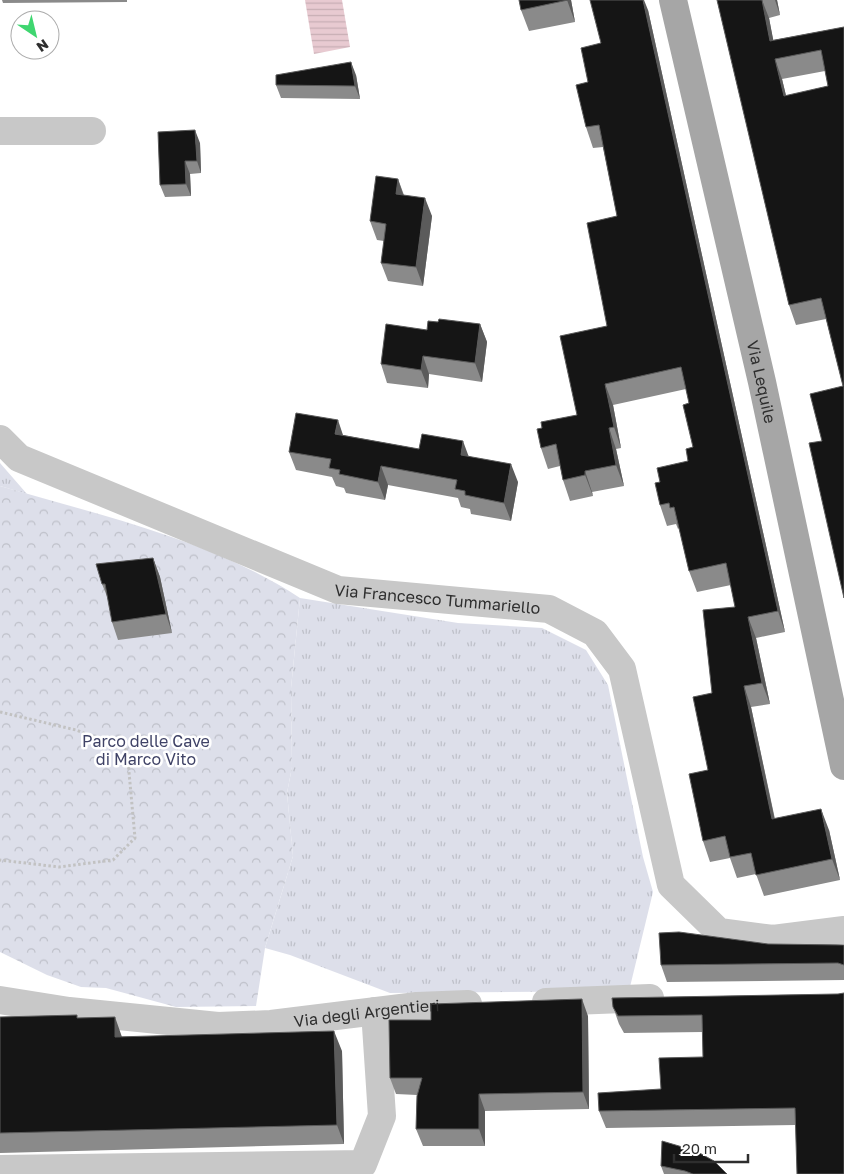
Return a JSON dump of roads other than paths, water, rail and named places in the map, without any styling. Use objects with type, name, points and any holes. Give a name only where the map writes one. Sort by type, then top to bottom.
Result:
[{"type":"main road","name":"Via Lequile","points":[[673,0],[762,382],[844,766]]},
{"type":"street","points":[[0,131],[92,131]]},
{"type":"street","name":"Via Francesco Tummariello","points":[[0,439],[19,458],[338,590],[549,610],[595,633],[622,669],[671,885],[719,932],[773,939],[844,930]]},
{"type":"street","name":"Via degli Argentieri","points":[[0,1000],[69,1011],[218,1026],[271,1024],[417,1006],[676,997]]},
{"type":"street","points":[[0,1168],[364,1164],[382,1116],[375,1011]]},
{"type":"park label","name":"Parco delle Cave di Marco Vito","points":[[146,750]]}]
